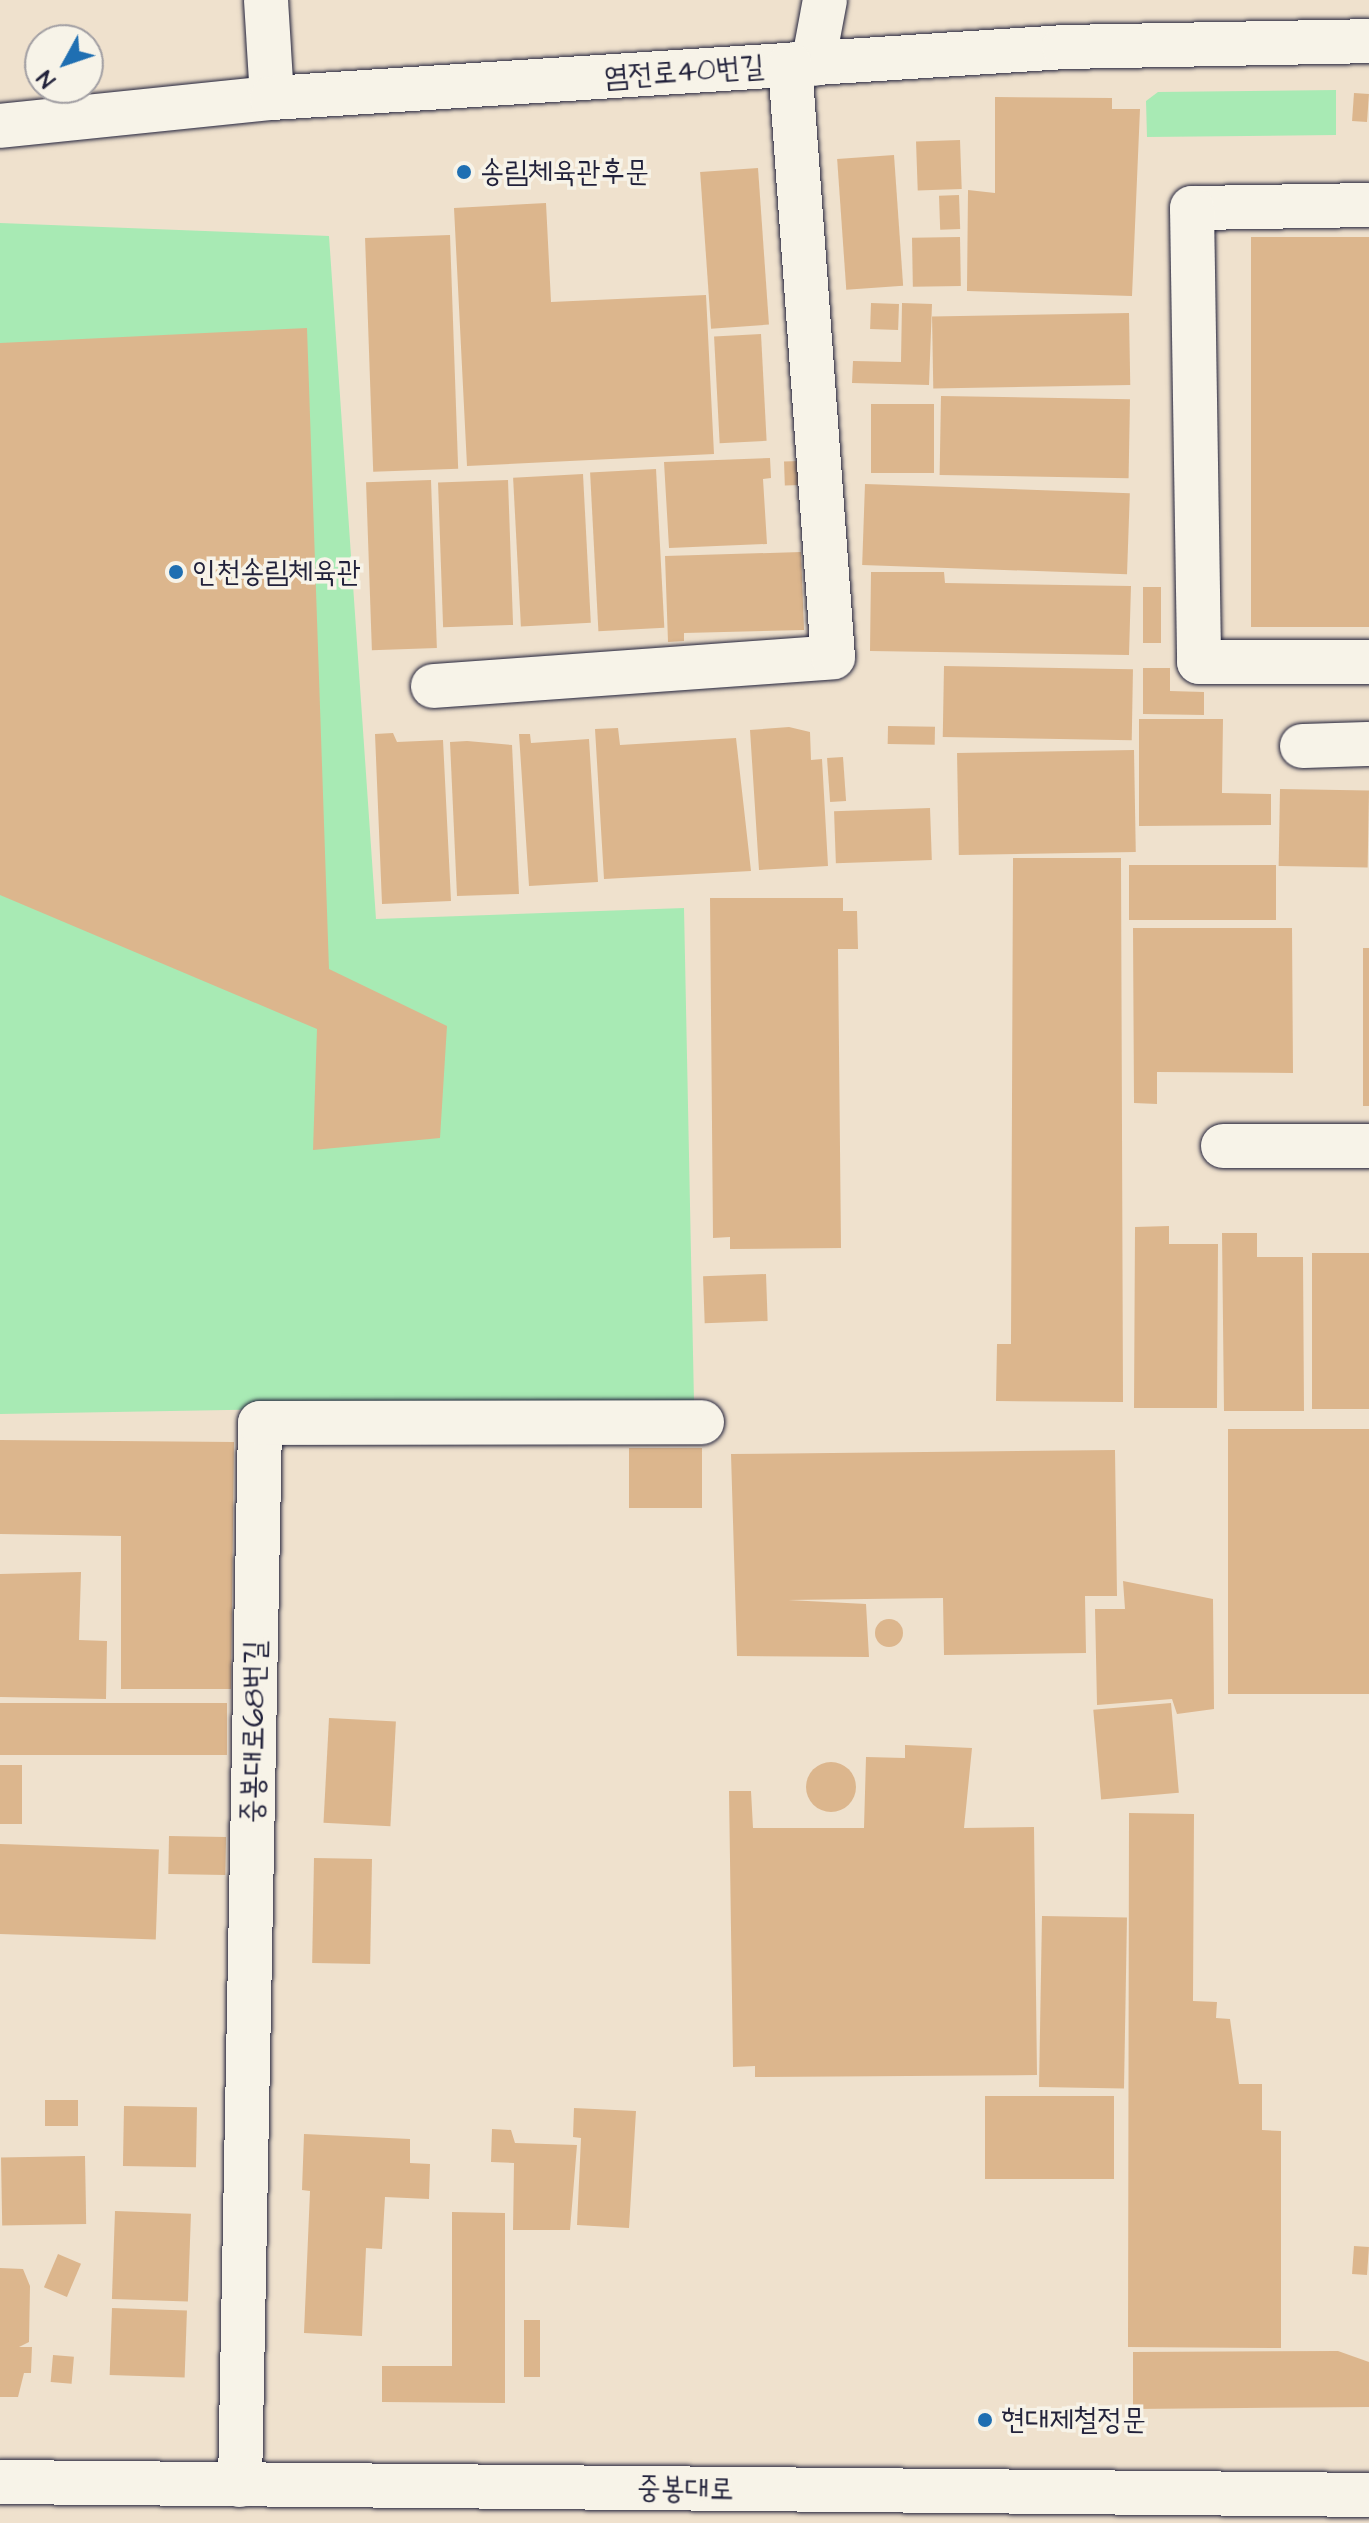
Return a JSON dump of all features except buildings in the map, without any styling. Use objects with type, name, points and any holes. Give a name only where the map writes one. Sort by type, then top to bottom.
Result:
[{"type":"street","points":[[266,0],[272,98]]},
{"type":"street","points":[[433,686],[833,657],[801,64],[825,0]]},
{"type":"street","name":"염전로40번길","points":[[0,126],[272,98],[1064,47],[1369,41]]},
{"type":"street","points":[[1369,205],[1192,208],[1199,662],[1369,662]]},
{"type":"street","points":[[1302,746],[1369,744]]},
{"type":"street","points":[[1223,1146],[1369,1146]]},
{"type":"street","name":"중봉대로68번길","points":[[240,2485],[260,1423],[702,1422]]},
{"type":"street","name":"중봉대로","points":[[0,2482],[1369,2495]]},
{"type":"green space","points":[[1336,90],[1336,135],[1147,137],[1146,101],[1158,92]]},
{"type":"green space","name":"인천송림체육관","points":[[0,223],[329,236],[376,919],[684,908],[694,1402],[0,1414]]},
{"type":"place","name":"송림체육관후문","points":[[464,172]]},
{"type":"place","name":"인천송림체육관","points":[[176,572]]},
{"type":"place","name":"현대제철정문","points":[[985,2420]]}]
